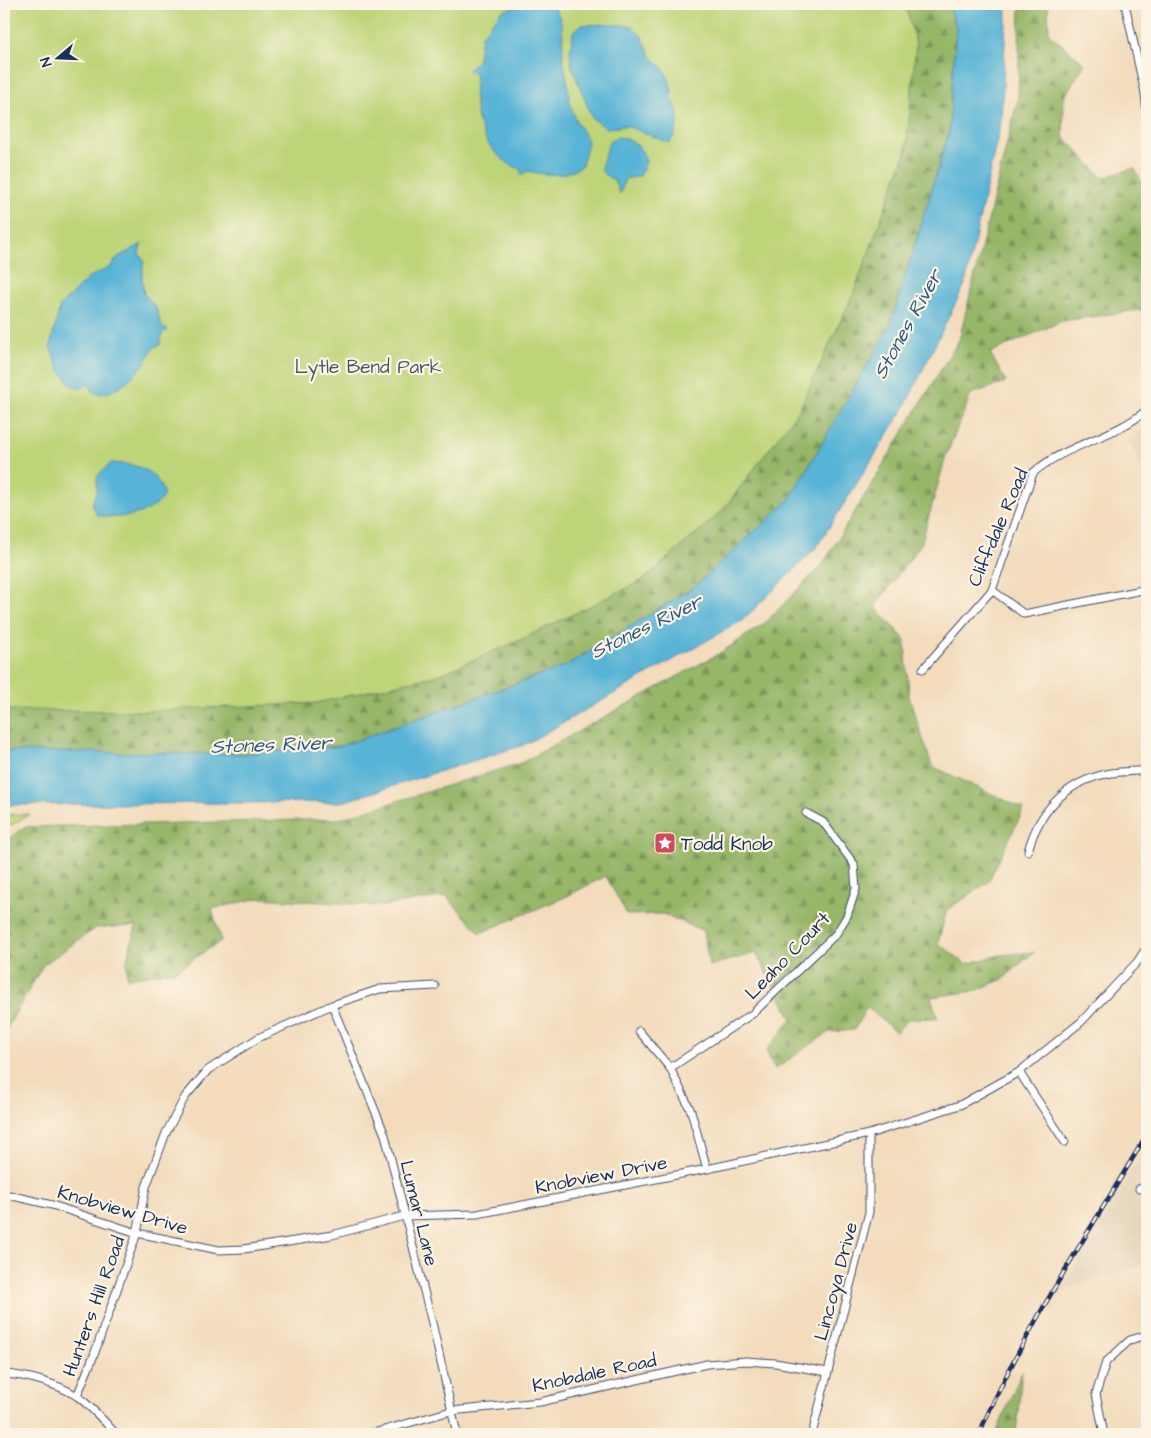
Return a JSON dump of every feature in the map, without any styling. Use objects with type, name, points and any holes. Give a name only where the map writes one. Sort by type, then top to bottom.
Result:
[{"type":"street","points":[[1125,4],[1144,92],[1147,116]]},
{"type":"street","name":"Cliffdale Road","points":[[923,670],[992,590],[1033,473],[1048,460],[1134,421],[1147,410]]},
{"type":"street","points":[[992,590],[1024,614],[1147,589]]},
{"type":"street","points":[[1028,851],[1033,831],[1061,794],[1099,774],[1147,771]]},
{"type":"street","name":"Leaho Court","points":[[670,1068],[752,1014],[836,934],[847,916],[856,888],[854,864],[823,822],[806,814]]},
{"type":"street","name":"Knobview Drive","points":[[4,1194],[52,1205],[137,1233],[219,1250],[244,1249],[332,1235],[404,1216],[477,1214],[707,1169],[869,1134],[960,1105],[1019,1072],[1081,1022],[1138,961],[1147,947]]},
{"type":"street","name":"Hunters Hill Road","points":[[76,1396],[94,1355],[137,1233],[146,1187],[166,1133],[185,1097],[208,1070],[258,1038],[332,1005],[380,989],[435,986]]},
{"type":"street","name":"Lumar Lane","points":[[332,1005],[385,1135],[433,1327],[457,1434]]},
{"type":"street","points":[[639,1031],[670,1068],[691,1111],[707,1169]]},
{"type":"street","points":[[1019,1072],[1066,1142]]},
{"type":"street","name":"Lincoya Drive","points":[[812,1434],[869,1212],[869,1134]]},
{"type":"street","points":[[1139,1189],[1147,1186]]},
{"type":"street","points":[[1104,1434],[1096,1394],[1106,1362],[1130,1340],[1147,1335]]},
{"type":"street","name":"Knobdale Road","points":[[370,1434],[451,1412],[540,1402],[707,1364],[746,1361],[775,1363],[828,1372]]},
{"type":"street","points":[[4,1374],[51,1385],[76,1396],[99,1415],[116,1434]]},
{"type":"shaded area","points":[[1147,425],[1147,476],[1128,441]]},
{"type":"shaded area","points":[[1147,1145],[1147,1263],[1061,1291]]},
{"type":"green space","name":"Lytle Bend Park","points":[[4,4],[1000,4],[711,620],[179,755],[4,751]]},
{"type":"green space","points":[[905,4],[948,4],[956,28],[949,132],[890,326],[789,500],[694,587],[568,665],[341,746],[242,754],[4,751],[4,710],[142,711],[316,703],[438,675],[522,639],[643,580],[722,511],[799,410],[854,292],[906,152],[916,44]]},
{"type":"green space","points":[[1020,4],[1048,4],[1049,34],[1085,64],[1064,97],[1063,136],[1103,178],[1134,168],[1147,192],[1147,309],[1062,321],[990,353],[1006,382],[971,394],[946,456],[921,544],[875,606],[905,640],[909,697],[932,766],[1024,809],[988,882],[947,910],[938,943],[966,964],[1000,955],[1034,952],[1003,979],[975,991],[931,997],[938,1018],[908,1019],[896,1032],[867,1007],[854,1030],[829,1032],[775,1069],[766,1051],[792,1019],[756,953],[709,966],[704,931],[663,914],[627,915],[606,876],[565,897],[480,933],[446,896],[383,906],[259,898],[212,909],[221,941],[175,971],[127,978],[127,959],[136,926],[96,928],[43,965],[4,1033],[4,842],[24,827],[339,819],[521,763],[720,653],[765,623],[823,564],[959,340],[1018,98]]},
{"type":"green space","points":[[30,814],[4,829],[4,815]]},
{"type":"green space","points":[[1022,1371],[1016,1434],[996,1434]]},
{"type":"water","points":[[523,4],[553,7],[561,21],[563,61],[571,107],[576,121],[588,142],[582,165],[563,174],[541,174],[527,171],[522,175],[520,169],[507,163],[497,154],[488,143],[478,117],[475,103],[476,76],[471,71],[467,71],[478,60],[481,36],[502,11]]},
{"type":"water","name":"Stones River","points":[[948,4],[1007,4],[1001,121],[965,284],[902,412],[816,548],[743,620],[524,745],[342,802],[4,805],[4,751],[242,754],[341,746],[568,665],[694,587],[789,500],[890,326],[949,132],[956,28]]},
{"type":"water","points":[[609,24],[632,26],[641,35],[652,58],[662,67],[667,75],[672,89],[671,99],[678,115],[677,128],[669,143],[627,126],[606,128],[592,118],[572,67],[570,52],[573,32],[581,25]]},
{"type":"water","points":[[616,137],[627,139],[636,144],[642,151],[646,162],[640,176],[625,179],[620,194],[614,180],[604,174],[601,168],[609,142]]},
{"type":"water","points":[[142,244],[139,253],[144,261],[142,278],[144,294],[156,308],[162,327],[168,330],[163,332],[160,345],[154,347],[140,369],[121,386],[99,394],[93,392],[90,385],[76,388],[70,384],[58,367],[50,347],[60,306],[89,277],[109,268],[118,257]]},
{"type":"water","points":[[111,463],[136,466],[144,469],[156,479],[164,495],[152,507],[134,515],[105,517],[97,515],[92,504],[97,491],[97,476]]},
{"type":"railway","points":[[979,1434],[1016,1357],[1037,1319],[1147,1134]]},
{"type":"place","name":"Todd Knob","points":[[665,843]]}]
